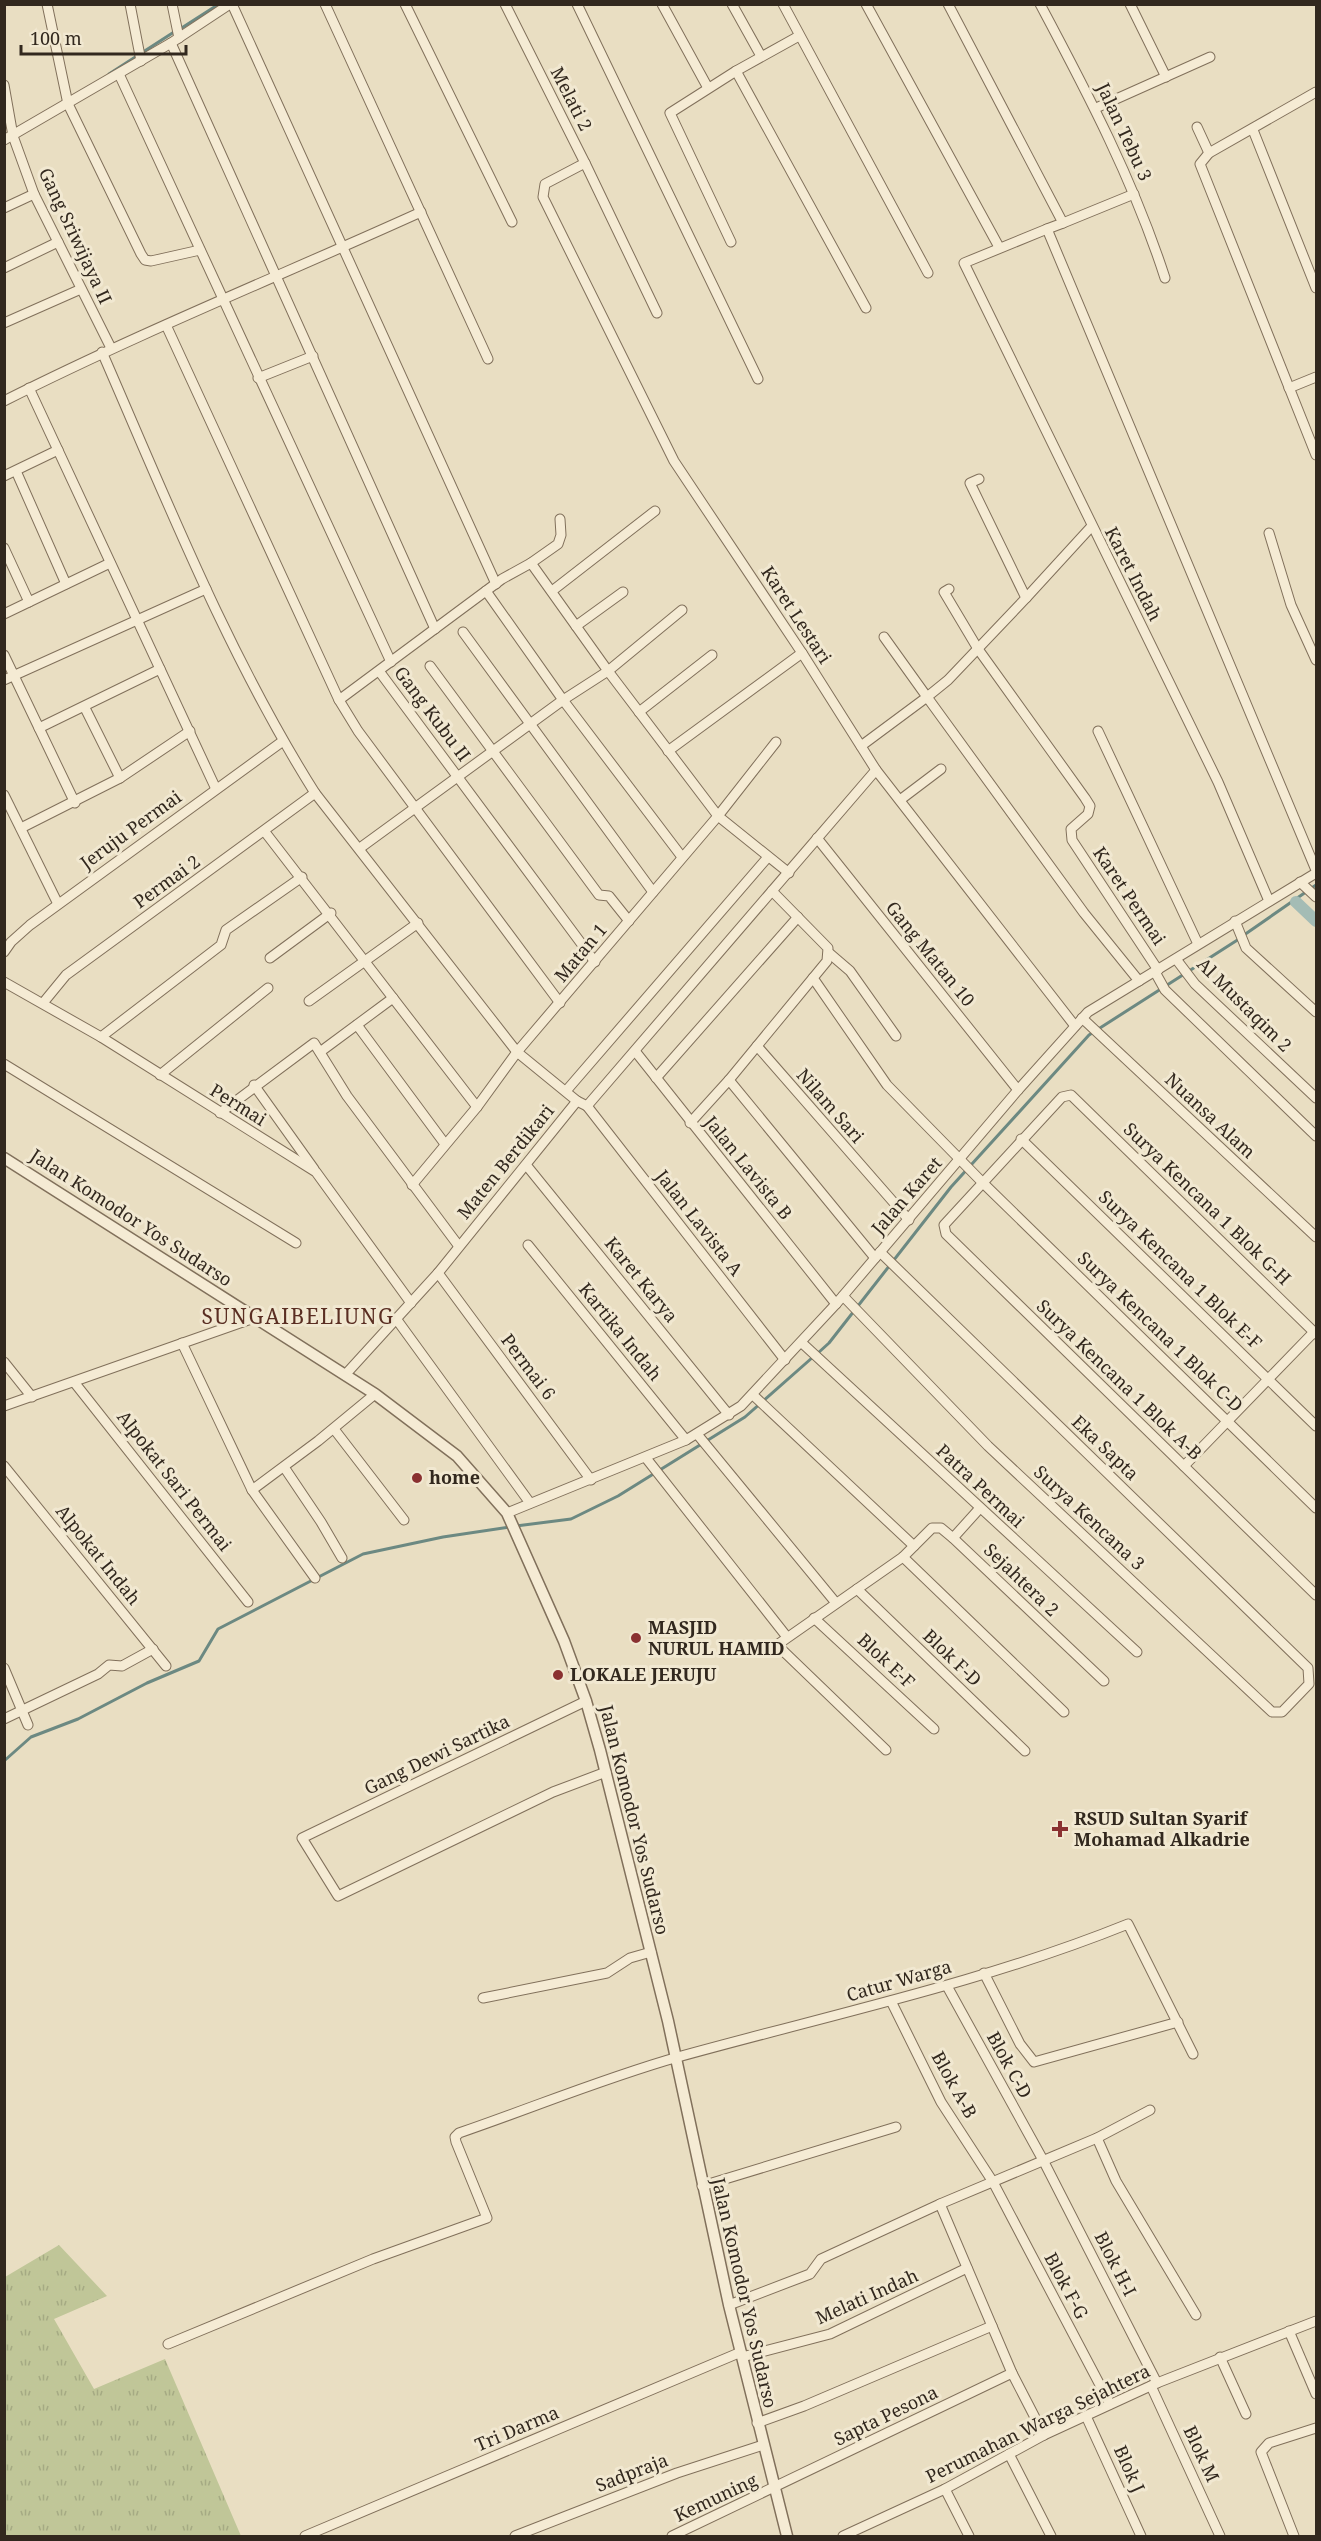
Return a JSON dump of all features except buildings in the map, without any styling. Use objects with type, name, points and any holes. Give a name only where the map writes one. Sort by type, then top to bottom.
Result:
[{"type":"street","points":[[47,4],[66,99],[145,260],[200,250]]},
{"type":"street","points":[[130,4],[140,57]]},
{"type":"street","points":[[172,4],[176,36],[277,275],[435,629]]},
{"type":"street","points":[[10,133],[66,99],[119,74],[140,57],[231,4],[496,584]]},
{"type":"street","points":[[325,4],[488,359]]},
{"type":"street","points":[[405,4],[512,222]]},
{"type":"street","name":"Melati 2","points":[[505,4],[657,313]]},
{"type":"street","points":[[577,4],[758,379]]},
{"type":"street","points":[[662,4],[708,88]]},
{"type":"street","points":[[732,4],[761,56]]},
{"type":"street","points":[[783,4],[928,273]]},
{"type":"street","points":[[866,4],[999,247],[1063,224],[1134,194]]},
{"type":"street","points":[[948,4],[1063,224]]},
{"type":"street","name":"Jalan Tebu 3","points":[[1041,4],[1096,108],[1147,222],[1166,278]]},
{"type":"street","points":[[1130,4],[1166,76]]},
{"type":"street","points":[[731,242],[670,113],[761,56],[799,36]]},
{"type":"street","points":[[1096,108],[1210,57]]},
{"type":"street","points":[[736,71],[866,308]]},
{"type":"street","points":[[119,74],[390,662]]},
{"type":"street","name":"Gang Sriwijaya II","points":[[4,85],[10,133],[34,194],[81,290],[206,589],[283,741],[315,793],[418,922],[517,1052],[577,1101]]},
{"type":"street","points":[[1317,92],[1209,153],[1200,164],[1317,455]]},
{"type":"street","points":[[1197,127],[1209,153]]},
{"type":"street","points":[[1253,130],[1317,288]]},
{"type":"street","name":"Karet Lestari","points":[[585,164],[545,184],[543,196],[664,444],[876,770],[1075,1026]]},
{"type":"street","points":[[4,208],[34,194]]},
{"type":"street","points":[[4,401],[106,350],[223,302],[277,275],[421,212]]},
{"type":"street","points":[[1047,229],[1317,871]]},
{"type":"street","points":[[4,268],[58,242]]},
{"type":"street","name":"Karet Indah","points":[[999,247],[964,263],[1091,527],[1218,782],[1269,901]]},
{"type":"street","points":[[4,323],[81,290]]},
{"type":"street","points":[[166,325],[339,700],[358,731],[560,1003]]},
{"type":"street","points":[[258,378],[313,356]]},
{"type":"street","points":[[1289,388],[1317,377]]},
{"type":"street","points":[[29,388],[216,789]]},
{"type":"street","points":[[4,476],[58,450]]},
{"type":"street","points":[[16,471],[66,584]]},
{"type":"street","points":[[979,479],[970,483],[1026,598]]},
{"type":"street","points":[[552,591],[655,511]]},
{"type":"street","points":[[339,700],[486,591],[558,544],[561,535],[560,519]]},
{"type":"street","points":[[861,746],[948,680],[1091,527]]},
{"type":"street","points":[[1269,533],[1291,605],[1317,660]]},
{"type":"street","points":[[4,548],[29,602]]},
{"type":"street","points":[[4,614],[110,563]]},
{"type":"street","points":[[531,563],[608,671],[718,816],[789,873]]},
{"type":"street","points":[[4,680],[206,589]]},
{"type":"street","points":[[949,590],[944,592],[978,649]]},
{"type":"street","points":[[486,591],[563,700],[682,857]]},
{"type":"street","points":[[576,626],[623,592]]},
{"type":"street","points":[[360,848],[563,700],[608,671],[682,610]]},
{"type":"street","points":[[463,632],[653,892]]},
{"type":"street","points":[[884,637],[1084,913],[1139,981]]},
{"type":"street","name":"Karet Permai","points":[[978,649],[1090,806],[1088,814],[1071,829],[1072,840],[1157,973],[1165,990],[1317,1136]]},
{"type":"street","points":[[668,751],[802,653]]},
{"type":"street","points":[[4,655],[75,803]]},
{"type":"street","points":[[639,712],[712,655]]},
{"type":"street","points":[[430,666],[599,895],[609,896],[629,921]]},
{"type":"street","points":[[39,728],[85,708],[160,669]]},
{"type":"street","name":"Gang Kubu II","points":[[379,671],[595,962]]},
{"type":"street","points":[[85,708],[120,778]]},
{"type":"street","points":[[21,828],[75,803],[120,778],[190,730]]},
{"type":"street","points":[[1098,731],[1198,944]]},
{"type":"street","name":"Jeruju Permai","points":[[4,952],[10,942],[58,904],[283,741]]},
{"type":"street","name":"Matan 1","points":[[412,1185],[477,1107],[517,1052],[718,816],[776,742]]},
{"type":"street","points":[[900,800],[940,769]]},
{"type":"street","points":[[586,1106],[876,770]]},
{"type":"street","name":"Permai 2","points":[[43,1003],[66,975],[265,832],[315,793]]},
{"type":"street","points":[[4,795],[58,904]]},
{"type":"street","points":[[265,832],[331,914],[477,1107]]},
{"type":"street","name":"Gang Matan 10","points":[[817,838],[1018,1090]]},
{"type":"street","points":[[566,1091],[768,857]]},
{"type":"street","name":"Jalan Karet","points":[[507,1514],[591,1480],[648,1461],[698,1436],[755,1397],[785,1360],[804,1345],[836,1304],[846,1299],[909,1220],[962,1162],[1018,1090],[1075,1026],[1097,1005],[1178,962],[1198,944],[1302,884],[1317,871]]},
{"type":"street","points":[[101,1037],[221,945],[226,930],[302,877]]},
{"type":"street","points":[[1302,884],[1317,897]]},
{"type":"street","points":[[690,1123],[729,1080],[827,961],[828,948],[772,891]]},
{"type":"street","points":[[270,958],[331,914]]},
{"type":"street","points":[[656,1078],[798,917]]},
{"type":"street","points":[[309,1001],[418,922]]},
{"type":"street","points":[[1237,923],[1246,948],[1317,1012]]},
{"type":"street","points":[[829,953],[850,971],[896,1036]]},
{"type":"street","name":"Al Mustaqim 2","points":[[1178,962],[1195,984],[1317,1098]]},
{"type":"street","name":"Surya Kencana 1 Blok C-D","points":[[813,978],[887,1085],[981,1181],[1317,1508]]},
{"type":"street","name":"Permai","points":[[4,982],[101,1037],[316,1172],[411,1303]]},
{"type":"street","points":[[160,1075],[268,988]]},
{"type":"street","points":[[320,1052],[393,998]]},
{"type":"street","name":"Nuansa Alam","points":[[1083,1020],[1317,1237]]},
{"type":"street","points":[[357,1025],[446,1144]]},
{"type":"street","points":[[220,1113],[254,1085],[314,1043],[347,1096],[458,1245]]},
{"type":"street","name":"Nilam Sari","points":[[757,1046],[909,1220]]},
{"type":"street","name":"Jalan Lavista B","points":[[635,1051],[836,1304]]},
{"type":"street","points":[[4,1064],[296,1243]]},
{"type":"street","name":"Eka Sapta","points":[[729,1080],[880,1255],[1308,1668]]},
{"type":"street","points":[[254,1085],[316,1172]]},
{"type":"street","name":"Surya Kencana 1 Blok A-B","points":[[1075,1097],[1068,1095],[1062,1098],[981,1181],[946,1222],[944,1228],[946,1234],[1317,1595]]},
{"type":"street","name":"Surya Kencana 1 Blok G-H","points":[[1075,1097],[1316,1333]]},
{"type":"street","name":"Maten Berdikari","points":[[345,1375],[438,1273],[458,1245],[527,1166],[577,1101],[586,1106]]},
{"type":"street","name":"Jalan Lavista A","points":[[586,1106],[785,1360]]},
{"type":"street","name":"Surya Kencana 1 Blok E-F","points":[[1021,1139],[1317,1426]]},
{"type":"street","name":"Jalan Komodor Yos Sudarso","points":[[4,1158],[91,1210],[254,1318],[375,1394],[457,1456],[507,1514],[564,1641],[586,1701],[606,1772],[676,2058],[729,2305],[787,2536]]},
{"type":"street","name":"Karet Karya","points":[[527,1166],[729,1415]]},
{"type":"street","name":"Kartika Indah","points":[[528,1245],[686,1440]]},
{"type":"street","name":"Permai 6","points":[[438,1273],[591,1480]]},
{"type":"street","name":"Surya Kencana 3","points":[[846,1299],[988,1446],[1272,1712],[1282,1712],[1309,1684],[1308,1668]]},
{"type":"street","points":[[4,1407],[254,1318]]},
{"type":"street","points":[[397,1320],[530,1503]]},
{"type":"street","points":[[1184,1466],[1316,1333]]},
{"type":"street","points":[[182,1343],[252,1490],[315,1578]]},
{"type":"street","name":"Patra Permai","points":[[804,1345],[1137,1652]]},
{"type":"street","points":[[4,1362],[32,1397]]},
{"type":"street","name":"Alpokat Sari Permai","points":[[75,1382],[248,1602]]},
{"type":"street","points":[[252,1490],[334,1429],[375,1394]]},
{"type":"street","points":[[755,1397],[914,1546]]},
{"type":"street","points":[[334,1429],[404,1520]]},
{"type":"street","points":[[698,1436],[836,1603]]},
{"type":"street","points":[[648,1461],[787,1636]]},
{"type":"street","name":"Alpokat Indah","points":[[4,1466],[166,1666]]},
{"type":"street","points":[[284,1467],[342,1558]]},
{"type":"street","points":[[886,1750],[777,1648],[777,1644],[903,1557],[937,1526],[953,1538],[980,1508]]},
{"type":"street","name":"Sejahtera 2","points":[[953,1538],[1104,1681]]},
{"type":"street","points":[[903,1557],[1064,1712]]},
{"type":"street","name":"Blok F-D","points":[[857,1589],[1025,1751]]},
{"type":"street","name":"Blok E-F","points":[[814,1618],[934,1729]]},
{"type":"street","points":[[4,1719],[98,1674],[109,1665],[122,1666],[153,1649]]},
{"type":"street","points":[[4,1668],[28,1725]]},
{"type":"street","name":"Gang Dewi Sartika","points":[[586,1701],[302,1838],[338,1896],[553,1792],[606,1772]]},
{"type":"street","name":"Catur Warga","points":[[168,2344],[363,2262],[487,2218],[456,2142],[457,2134],[676,2058],[947,1986],[1080,1944],[1128,1924],[1178,2022]]},
{"type":"street","points":[[483,1998],[607,1973],[630,1958],[651,1952]]},
{"type":"street","points":[[984,1973],[1020,2044],[1034,2062],[1178,2022],[1193,2054]]},
{"type":"street","name":"Blok C-D","points":[[947,1986],[1043,2160]]},
{"type":"street","name":"Blok A-B","points":[[891,2001],[941,2102],[993,2182]]},
{"type":"street","points":[[729,2305],[810,2274],[821,2259],[940,2204],[1097,2138],[1150,2109]]},
{"type":"street","points":[[702,2186],[896,2127]]},
{"type":"street","points":[[1097,2138],[1116,2181],[1196,2315]]},
{"type":"street","name":"Blok H-I","points":[[1043,2160],[1154,2384]]},
{"type":"street","name":"Blok F-G","points":[[993,2182],[1110,2404]]},
{"type":"street","points":[[940,2204],[1012,2373],[1044,2435]]},
{"type":"street","name":"Melati Indah","points":[[742,2355],[830,2334],[968,2268]]},
{"type":"street","name":"Perumahan Warga Sejahtera","points":[[843,2536],[945,2489],[1044,2435],[1154,2384],[1317,2321]]},
{"type":"street","points":[[758,2423],[852,2386],[992,2326]]},
{"type":"street","points":[[1289,2331],[1317,2394]]},
{"type":"street","name":"Tri Darma","points":[[305,2536],[742,2355]]},
{"type":"street","points":[[1220,2357],[1245,2414]]},
{"type":"street","name":"Sapta Pesona","points":[[774,2488],[1012,2373]]},
{"type":"street","name":"Blok M","points":[[1154,2384],[1220,2536]]},
{"type":"street","name":"Blok J","points":[[1086,2416],[1141,2536]]},
{"type":"street","points":[[1294,2536],[1261,2452],[1269,2443],[1316,2431]]},
{"type":"street","name":"Sadpraja","points":[[515,2536],[677,2473],[763,2445]]},
{"type":"street","points":[[1009,2454],[1051,2536]]},
{"type":"street","name":"Kemuning","points":[[672,2536],[774,2488]]},
{"type":"street","points":[[945,2489],[969,2536]]},
{"type":"green space","points":[[59,2245],[107,2296],[54,2319],[94,2389],[165,2359],[241,2536],[5,2536],[5,2277]]},
{"type":"waterway","points":[[180,29],[219,4]]},
{"type":"waterway","points":[[109,74],[174,32]]},
{"type":"waterway","points":[[1244,935],[1316,885]]},
{"type":"waterway","points":[[1296,902],[1316,921]]},
{"type":"waterway","points":[[818,1353],[829,1343],[951,1187],[1089,1035],[1239,939]]},
{"type":"waterway","points":[[516,1526],[571,1519],[618,1496],[745,1417],[813,1357]]},
{"type":"waterway","points":[[4,1761],[31,1737],[78,1719],[147,1683],[199,1661],[218,1629],[363,1554],[443,1537],[510,1527]]},
{"type":"place","name":"home","points":[[417,1478]]},
{"type":"place","name":"MASJID NURUL HAMID","points":[[636,1638]]},
{"type":"place","name":"LOKALE JERUJU","points":[[558,1675]]},
{"type":"place","name":"RSUD Sultan Syarif Mohamad Alkadrie","points":[[1060,1829]]},
{"type":"district","name":"SUNGAIBELIUNG","points":[[298,1317]]}]
